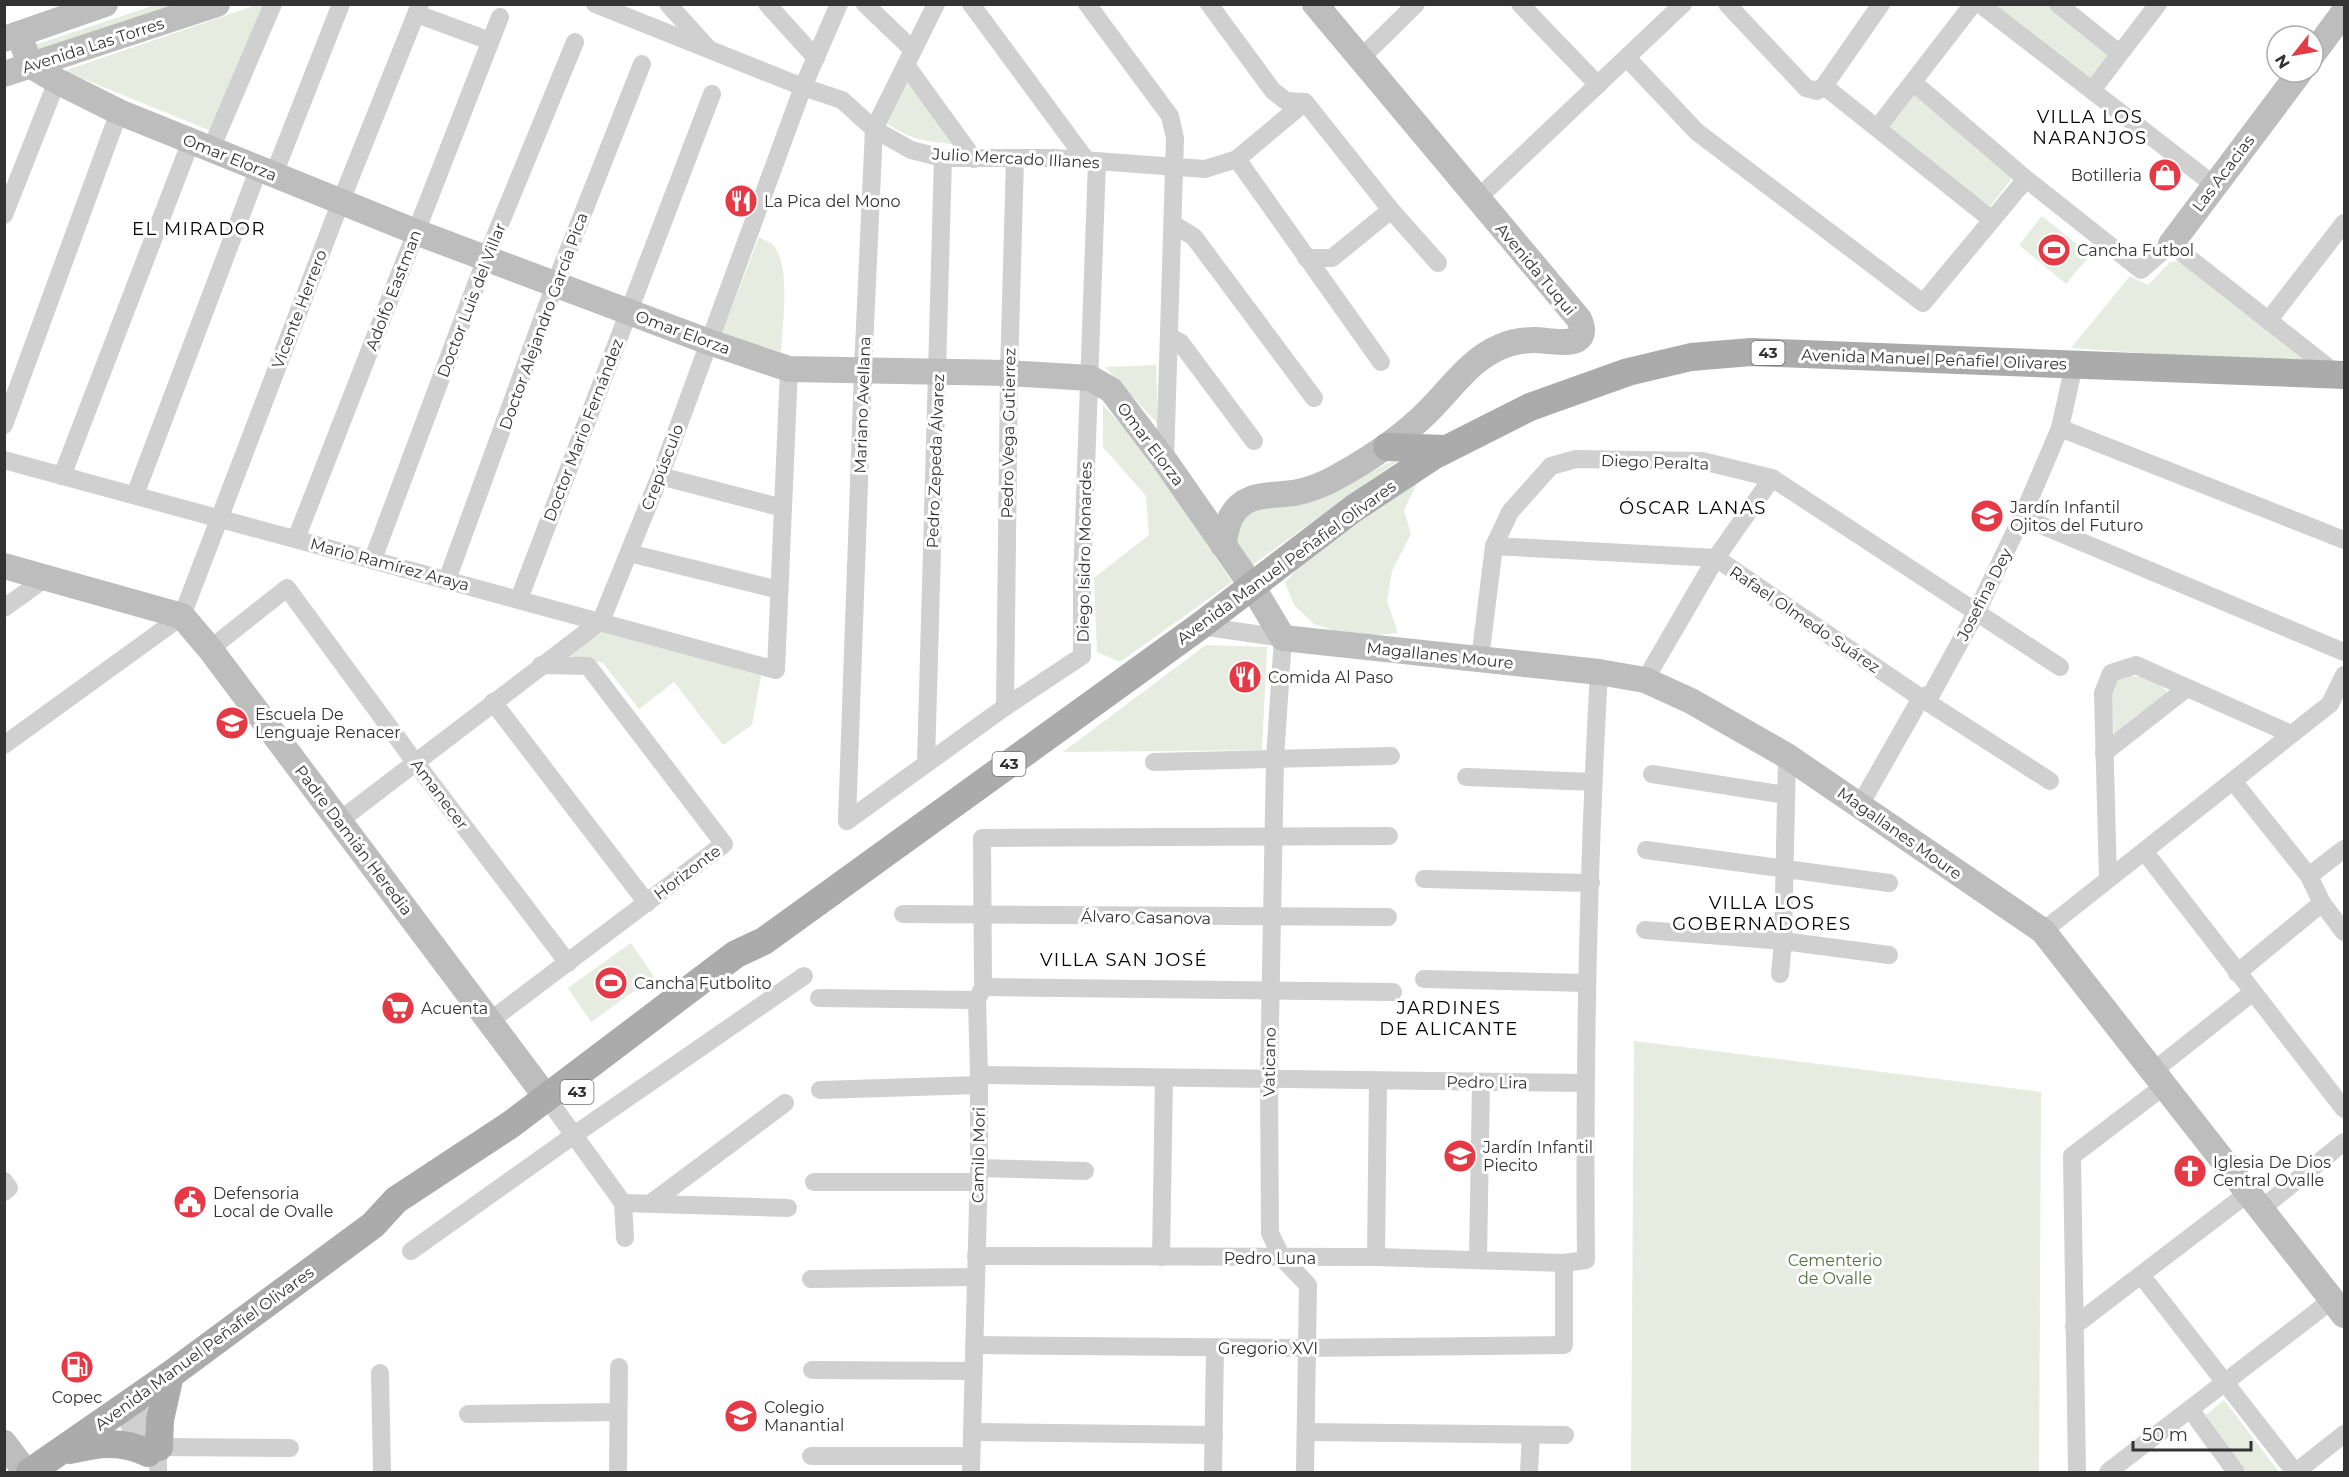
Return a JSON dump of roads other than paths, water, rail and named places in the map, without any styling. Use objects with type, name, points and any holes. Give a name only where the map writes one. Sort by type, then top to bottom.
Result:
[{"type":"main road","name":"Avenida Manuel Peñafiel Olivares","points":[[28,1473],[170,1375],[376,1222],[396,1200],[510,1125],[551,1103],[736,954],[764,941],[1200,626],[1353,509],[1446,449],[1530,407],[1628,372],[1691,357],[1751,352],[2341,375]]},
{"type":"main road","points":[[1387,447],[1446,449]]},
{"type":"main road","points":[[59,1452],[110,1443],[137,1447],[156,1458],[160,1420],[170,1375]]},
{"type":"street","name":"Avenida Las Torres","points":[[12,36],[105,4]]},
{"type":"street","name":"Avenida Las Torres","points":[[4,74],[217,4]]},
{"type":"street","points":[[62,476],[201,145],[273,4]]},
{"type":"street","points":[[135,495],[266,171],[341,4]]},
{"type":"street","name":"Julio Mercado Illanes","points":[[595,4],[803,87],[842,100],[874,129],[911,150],[943,158],[1092,161],[1204,169],[1238,159],[1305,102]]},
{"type":"street","points":[[668,4],[710,50]]},
{"type":"street","points":[[767,4],[816,58]]},
{"type":"street","name":"Crepúsculo","points":[[601,621],[660,476],[803,87],[839,4]]},
{"type":"street","points":[[865,4],[909,57],[974,159]]},
{"type":"street","name":"Mariano Avellana","points":[[847,821],[874,129],[936,4]]},
{"type":"street","points":[[971,4],[1092,161]]},
{"type":"street","points":[[1087,4],[1170,116],[1175,138],[1165,461]]},
{"type":"street","points":[[1209,4],[1273,91],[1286,101],[1305,102],[1391,210],[1438,263]]},
{"type":"street","name":"Avenida Tuqui","points":[[1223,545],[1229,519],[1246,501],[1262,495],[1296,492],[1320,486],[1387,447],[1421,419],[1468,367],[1492,350],[1533,340],[1569,343],[1574,342],[1580,334],[1579,319],[1315,4]]},
{"type":"street","points":[[1361,58],[1416,4]]},
{"type":"street","points":[[1520,4],[1598,85]]},
{"type":"street","points":[[1727,4],[1806,88],[1821,88],[1878,127],[1992,220]]},
{"type":"street","points":[[1878,127],[1973,4]]},
{"type":"street","points":[[1980,4],[2214,185]]},
{"type":"street","points":[[2058,4],[2119,52]]},
{"type":"street","points":[[2092,90],[2158,4]]},
{"type":"street","points":[[2325,37],[2344,10],[2340,4]]},
{"type":"street","points":[[1477,199],[1683,5]]},
{"type":"street","points":[[1821,88],[1875,7]]},
{"type":"street","points":[[418,9],[490,41]]},
{"type":"street","name":"Vicente Herrero","points":[[182,616],[341,201],[418,9]]},
{"type":"street","name":"Adolfo Eastman","points":[[296,539],[500,17]]},
{"type":"street","points":[[12,36],[30,65]]},
{"type":"street","name":"Doctor Luis del Villar","points":[[373,559],[486,258],[574,42]]},
{"type":"street","points":[[1627,58],[1697,132],[1923,303],[2026,179],[1914,83]]},
{"type":"street","name":"Doctor Alejandro García Pica","points":[[447,580],[555,284],[642,64]]},
{"type":"street","name":"Omar Elorza","points":[[30,65],[119,112],[416,232],[709,342],[789,369],[1009,373],[1090,378],[1111,390],[1165,461],[1252,586],[1283,638]]},
{"type":"street","points":[[4,214],[57,81]]},
{"type":"street","name":"Las Acacias","points":[[2026,179],[2141,270],[2171,243],[2291,84]]},
{"type":"street","name":"Doctor Mario Fernández","points":[[519,599],[712,94]]},
{"type":"street","points":[[4,425],[119,112]]},
{"type":"street","name":"Pedro Zepeda Álvarez","points":[[926,763],[943,158]]},
{"type":"street","name":"Pedro Vega Gutierrez","points":[[1005,707],[1009,373],[1015,159]]},
{"type":"street","points":[[1238,159],[1381,362]]},
{"type":"street","name":"Diego Isidro Monardes","points":[[847,821],[1005,707],[1082,656],[1082,580],[1090,378],[1092,161]]},
{"type":"street","points":[[1306,258],[1332,258],[1391,210]]},
{"type":"street","points":[[2268,321],[2344,223]]},
{"type":"street","points":[[1173,224],[1194,237],[1314,398]]},
{"type":"street","points":[[2171,243],[2268,321],[2341,375]]},
{"type":"street","points":[[1170,336],[1180,342],[1254,441]]},
{"type":"street","name":"Josefina Dey","points":[[1860,805],[1921,698],[1932,693],[1977,611],[2022,517],[2060,428],[2074,365]]},
{"type":"street","points":[[629,552],[779,590],[789,369]]},
{"type":"street","points":[[2060,428],[2344,540]]},
{"type":"street","name":"Diego Peralta","points":[[1480,659],[1494,546],[1510,512],[1551,466],[1576,459],[1702,461],[1772,478],[2060,667]]},
{"type":"street","name":"Mario Ramírez Araya","points":[[4,460],[776,670],[779,590]]},
{"type":"street","points":[[660,476],[783,508]]},
{"type":"street","points":[[1645,680],[1716,558],[1772,478]]},
{"type":"street","points":[[2022,517],[2344,652]]},
{"type":"street","name":"Rafael Olmedo Suárez","points":[[1494,546],[1716,558],[1921,698],[2050,781]]},
{"type":"street","points":[[4,566],[182,616]]},
{"type":"street","points":[[4,608],[46,578]]},
{"type":"street","name":"Amanecer","points":[[210,649],[287,588],[568,963]]},
{"type":"street","points":[[4,745],[182,616]]},
{"type":"street","name":"Padre Damián Heredia","points":[[182,616],[210,649],[551,1103]]},
{"type":"street","points":[[339,821],[601,621]]},
{"type":"street","points":[[1200,626],[1283,638]]},
{"type":"street","name":"Magallanes Moure","points":[[1283,638],[1599,672],[1645,680],[1691,700],[1787,756],[2043,931],[2338,1307]]},
{"type":"street","name":"Vaticano","points":[[1283,638],[1275,758],[1269,1079],[1270,1233],[1282,1258],[1308,1285],[1305,1473]]},
{"type":"street","name":"Horizonte","points":[[490,1021],[724,844],[588,666],[541,665]]},
{"type":"street","points":[[2108,879],[2103,693],[2111,673],[2136,665],[2291,734]]},
{"type":"street","points":[[1564,1263],[1586,1260],[1584,1083],[1593,782],[1599,672]]},
{"type":"street","points":[[2043,931],[2330,704],[2344,675]]},
{"type":"street","points":[[2104,753],[2187,688]]},
{"type":"street","points":[[493,702],[646,903]]},
{"type":"street","points":[[1155,762],[1391,756]]},
{"type":"street","points":[[1780,974],[1783,941],[1787,756]]},
{"type":"street","points":[[1652,774],[1786,795]]},
{"type":"street","points":[[1466,777],[1593,782]]},
{"type":"street","points":[[2233,781],[2309,876],[2322,903],[2344,932]]},
{"type":"street","points":[[1274,836],[1389,836]]},
{"type":"street","name":"Camilo Mori","points":[[971,1464],[978,1175],[982,838],[1274,836]]},
{"type":"street","points":[[2309,876],[2344,849]]},
{"type":"street","points":[[1646,850],[1890,883]]},
{"type":"street","points":[[2144,850],[2344,1109]]},
{"type":"street","points":[[1424,879],[1591,883]]},
{"type":"street","points":[[2237,973],[2322,903]]},
{"type":"street","name":"Álvaro Casanova","points":[[903,914],[1388,917]]},
{"type":"street","points":[[1645,930],[1783,941],[1889,955]]},
{"type":"street","points":[[411,1251],[804,976]]},
{"type":"street","points":[[1424,979],[1587,983]]},
{"type":"street","points":[[819,998],[980,994],[1393,992]]},
{"type":"street","points":[[2077,1473],[2072,1156],[2253,992]]},
{"type":"street","points":[[1161,1257],[1164,1078]]},
{"type":"street","name":"Pedro Lira","points":[[820,1090],[979,1080],[1164,1078],[1584,1083]]},
{"type":"street","points":[[1376,1257],[1378,1081]]},
{"type":"street","points":[[1478,1259],[1481,1082]]},
{"type":"street","points":[[551,1103],[623,1203],[625,1238]]},
{"type":"street","points":[[651,1203],[785,1103]]},
{"type":"street","points":[[2074,1326],[2141,1275],[2344,1142]]},
{"type":"street","points":[[814,1182],[1085,1171]]},
{"type":"street","points":[[4,1181],[9,1188],[4,1192]]},
{"type":"street","points":[[623,1203],[788,1208]]},
{"type":"street","name":"Pedro Luna","points":[[976,1256],[1376,1257],[1564,1263]]},
{"type":"street","name":"Gregorio XVI","points":[[974,1346],[1306,1348],[1564,1345],[1564,1263]]},
{"type":"street","points":[[2141,1275],[2295,1473],[2344,1434]]},
{"type":"street","points":[[811,1279],[975,1277]]},
{"type":"street","points":[[2108,1473],[2225,1382],[2338,1307]]},
{"type":"street","points":[[1214,1473],[1215,1347]]},
{"type":"street","points":[[618,1473],[619,1367]]},
{"type":"street","points":[[812,1370],[973,1371]]},
{"type":"street","points":[[380,1373],[382,1473]]},
{"type":"street","points":[[128,1405],[151,1425],[156,1458],[290,1448]]},
{"type":"street","points":[[2190,1409],[2236,1473]]},
{"type":"street","points":[[468,1414],[618,1412]]},
{"type":"street","points":[[972,1432],[1214,1435]]},
{"type":"street","points":[[1306,1432],[1565,1435]]},
{"type":"street","points":[[1529,1473],[1531,1435]]},
{"type":"street","points":[[4,1443],[28,1473]]},
{"type":"street","points":[[811,1456],[971,1464]]},
{"type":"place","name":"Botilleria","points":[[2165,175]]},
{"type":"place","name":"La Pica del Mono","points":[[741,201]]},
{"type":"place","name":"Cancha Futbol","points":[[2054,250]]},
{"type":"place","name":"Jardín Infantil Ojitos del Futuro","points":[[1987,516]]},
{"type":"place","name":"Comida Al Paso","points":[[1245,677]]},
{"type":"place","name":"Escuela De Lenguaje Renacer","points":[[232,723]]},
{"type":"place","name":"Cancha Futbolito","points":[[611,983]]},
{"type":"place","name":"Acuenta","points":[[398,1008]]},
{"type":"place","name":"Jardín Infantil Piecito","points":[[1460,1156]]},
{"type":"place","name":"Iglesia De Dios Central Ovalle","points":[[2190,1171]]},
{"type":"place","name":"Defensoria Local de Ovalle","points":[[190,1202]]},
{"type":"place","name":"Copec","points":[[77,1367]]},
{"type":"place","name":"Colegio Manantial","points":[[741,1416]]},
{"type":"district","name":"VILLA LOS NARANJOS","points":[[2090,127]]},
{"type":"district","name":"EL MIRADOR","points":[[199,229]]},
{"type":"district","name":"ÓSCAR LANAS","points":[[1693,508]]},
{"type":"district","name":"VILLA LOS GOBERNADORES","points":[[1762,913]]},
{"type":"district","name":"VILLA SAN JOSÉ","points":[[1124,960]]},
{"type":"district","name":"JARDINES DE ALICANTE","points":[[1449,1018]]},
{"type":"park label","name":"Cementerio de Ovalle","points":[[1835,1269]]}]
